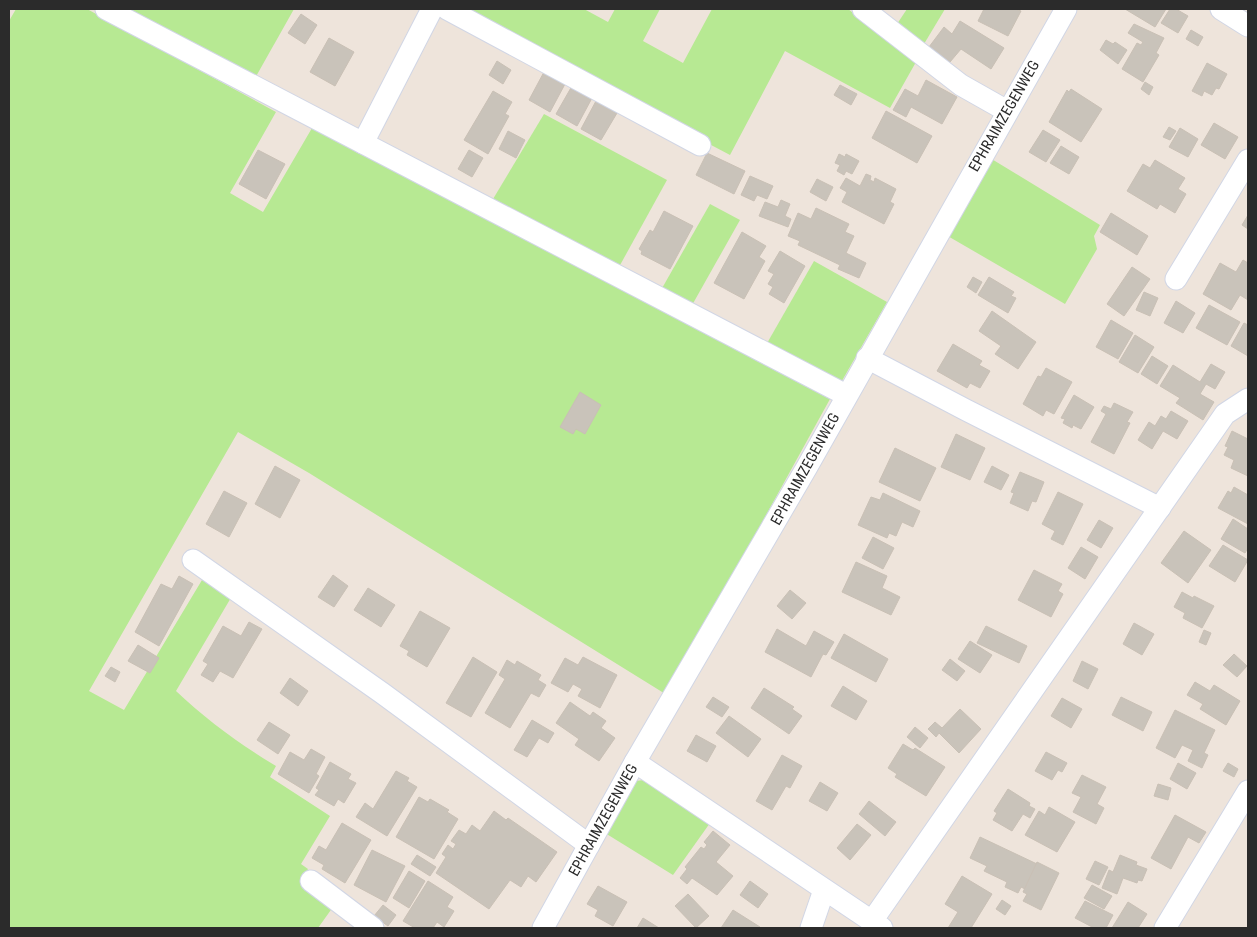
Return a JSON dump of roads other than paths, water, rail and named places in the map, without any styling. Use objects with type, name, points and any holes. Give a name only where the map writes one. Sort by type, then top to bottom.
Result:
[{"type":"street","points":[[106,9],[846,395]]},
{"type":"street","points":[[362,143],[432,9]]},
{"type":"street","points":[[447,9],[700,145]]},
{"type":"street","points":[[863,9],[961,85],[1007,111]]},
{"type":"street","name":"EPHRAIMZEGENWEG","points":[[544,928],[635,762],[788,501],[846,395],[1066,9]]},
{"type":"street","points":[[1221,9],[1248,26]]},
{"type":"street","points":[[1176,279],[1248,160]]},
{"type":"street","points":[[867,358],[1160,508]]},
{"type":"street","points":[[635,762],[877,925],[1225,414],[1248,399]]},
{"type":"street","points":[[193,560],[382,693],[589,844]]},
{"type":"street","points":[[1165,928],[1248,791]]},
{"type":"street","points":[[311,881],[374,928]]},
{"type":"street","points":[[810,928],[824,890]]}]
